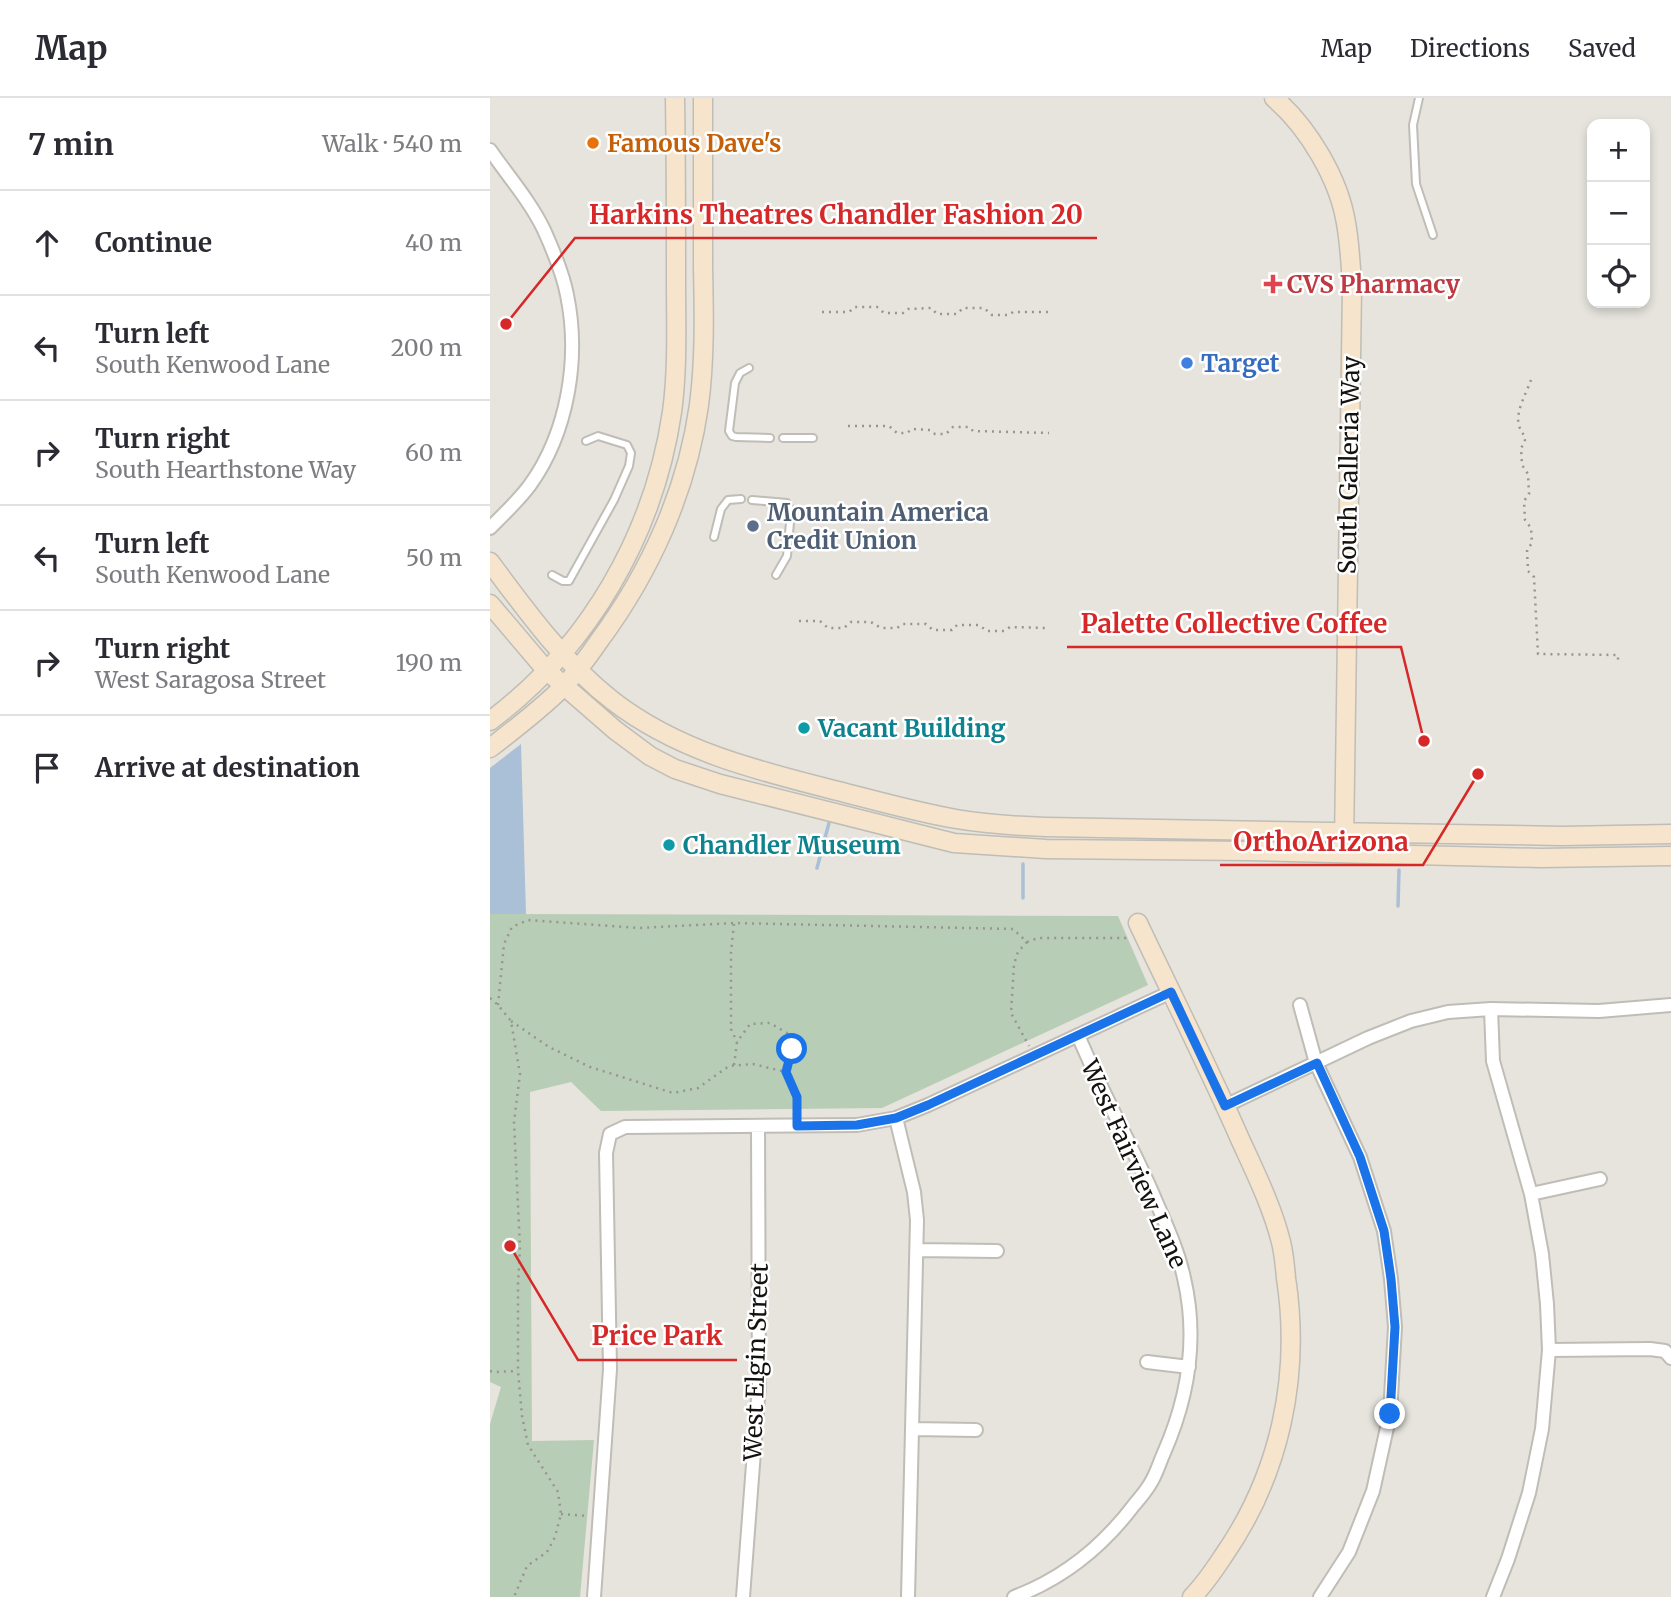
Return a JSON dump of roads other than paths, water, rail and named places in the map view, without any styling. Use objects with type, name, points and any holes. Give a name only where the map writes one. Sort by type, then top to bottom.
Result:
[{"type":"street","points":[[490,721],[519,697],[554,661],[598,607],[631,549],[656,485],[675,387],[675,98]]},
{"type":"street","points":[[490,748],[529,717],[571,677],[620,612],[653,553],[676,496],[695,427],[703,346],[703,98]]},
{"type":"street","name":"South Galleria Way","points":[[1274,98],[1305,131],[1324,162],[1346,221],[1350,257],[1352,288],[1344,855]]},
{"type":"street","points":[[490,150],[530,207],[552,247],[567,295],[573,342],[562,419],[551,447],[530,484],[490,528]]},
{"type":"street","points":[[490,562],[544,634],[554,661]]},
{"type":"street","points":[[490,604],[571,677],[615,730],[650,756],[681,772],[771,798],[954,843],[1057,849],[1344,855],[1541,858],[1671,856]]},
{"type":"street","points":[[571,677],[642,721],[705,753],[751,769],[956,819],[1000,825],[1344,833],[1562,836],[1671,834]]},
{"type":"street","points":[[1140,928],[1261,1186],[1281,1242],[1290,1303],[1291,1363],[1284,1420],[1274,1456],[1248,1517],[1201,1594]]},
{"type":"street","points":[[594,1597],[610,1369],[606,1153],[610,1134],[625,1128],[857,1125],[896,1118],[1171,992]]},
{"type":"street","points":[[1300,1005],[1317,1063],[1360,1157],[1384,1231],[1395,1327],[1390,1414],[1373,1491],[1349,1552],[1320,1597]]},
{"type":"street","points":[[1225,1106],[1367,1038],[1411,1021],[1448,1012],[1491,1009],[1599,1011],[1671,1005]]},
{"type":"street","points":[[1491,1009],[1493,1061],[1531,1194],[1542,1254],[1549,1350],[1542,1429],[1529,1493],[1493,1597]]},
{"type":"street","name":"West Fairview Lane","points":[[1014,1597],[1033,1590],[1073,1567],[1118,1527],[1151,1483],[1172,1435],[1183,1401],[1189,1367],[1190,1320],[1185,1280],[1173,1241],[1078,1035]]},
{"type":"street","points":[[896,1118],[914,1192],[917,1220],[908,1597]]},
{"type":"street","name":"West Elgin Street","points":[[743,1597],[759,1385],[758,1126]]},
{"type":"street","points":[[1531,1194],[1600,1179]]},
{"type":"street","points":[[917,1250],[997,1251]]},
{"type":"street","points":[[1549,1350],[1650,1349],[1665,1351],[1671,1358]]},
{"type":"street","points":[[1147,1362],[1189,1367]]},
{"type":"street","points":[[912,1429],[976,1430]]},
{"type":"lane","points":[[1419,98],[1413,125],[1416,184],[1433,235]]},
{"type":"lane","points":[[749,368],[740,373],[735,383],[729,431],[736,437],[771,438]]},
{"type":"lane","points":[[552,575],[569,581],[614,500],[629,466],[631,453],[627,445],[598,436],[586,441]]},
{"type":"lane","points":[[783,438],[813,438]]},
{"type":"lane","points":[[713,537],[720,509],[728,500],[741,499]]},
{"type":"lane","points":[[752,500],[787,503],[791,511],[786,556],[776,575]]},
{"type":"water","points":[[521,744],[526,914],[490,914],[490,768]]},
{"type":"waterway","points":[[817,868],[829,823]]},
{"type":"waterway","points":[[1023,864],[1023,898]]},
{"type":"waterway","points":[[1398,906],[1399,870]]},
{"type":"place","name":"Famous Dave's","points":[[593,143]]},
{"type":"place","name":"CVS Pharmacy","points":[[1273,284]]},
{"type":"place","name":"Harkins Theatres Chandler Fashion 20","points":[[506,324]]},
{"type":"place","name":"Target","points":[[1187,363]]},
{"type":"place","name":"Mountain America Credit Union","points":[[753,526]]},
{"type":"place","name":"Vacant Building","points":[[804,728]]},
{"type":"place","name":"Palette Collective Coffee","points":[[1424,741]]},
{"type":"place","name":"OrthoArizona","points":[[1478,774]]},
{"type":"place","name":"Chandler Museum","points":[[669,845]]},
{"type":"place","name":"Price Park","points":[[510,1246]]}]
